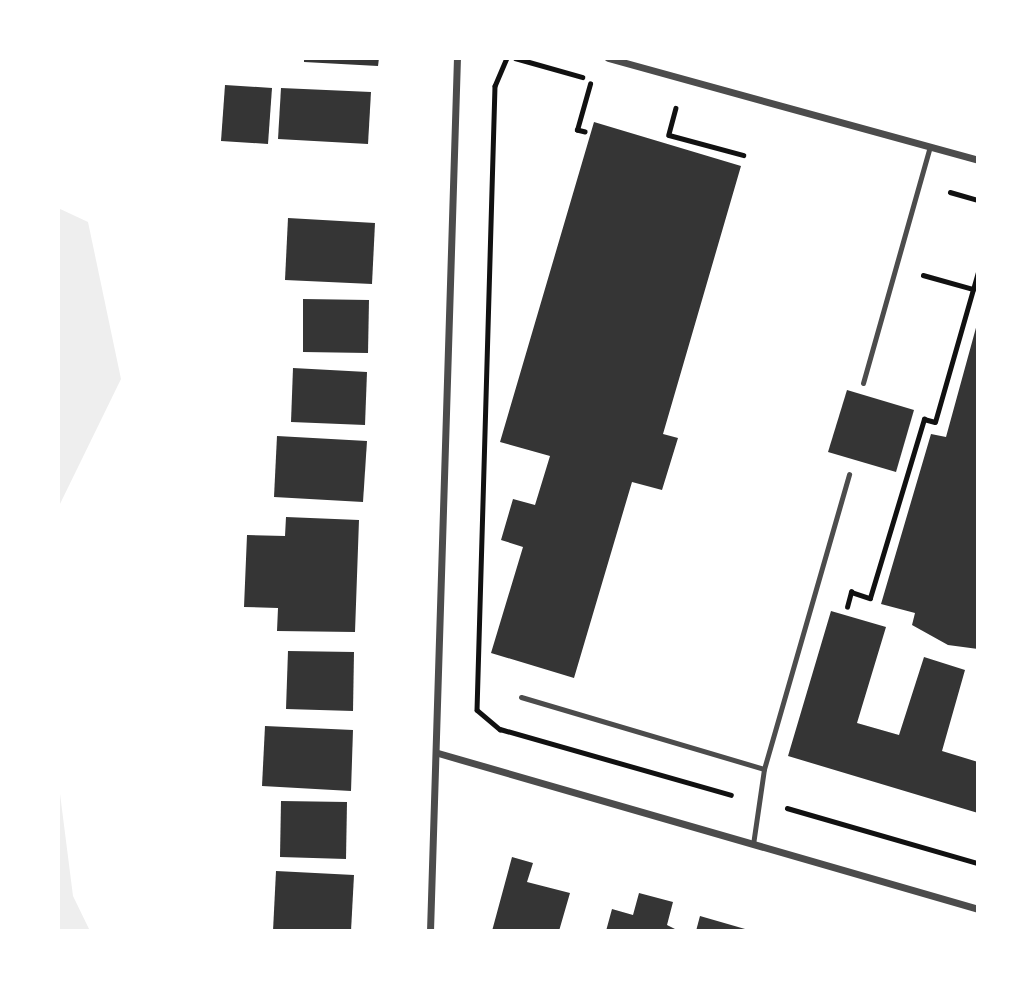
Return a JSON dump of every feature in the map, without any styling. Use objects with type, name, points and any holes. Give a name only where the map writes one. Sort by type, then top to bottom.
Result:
[{"type":"street","points":[[430,931],[438,753],[457,58]]},
{"type":"street","points":[[608,58],[978,160]]},
{"type":"street","points":[[438,753],[978,909]]},
{"type":"lane","points":[[863,383],[930,147]]},
{"type":"lane","points":[[753,844],[763,804],[764,769],[849,474]]},
{"type":"lane","points":[[521,697],[764,769]]},
{"type":"path","points":[[505,58],[494,114],[477,710],[500,729],[978,863]]},
{"type":"path","points":[[585,132],[577,130],[592,80]]},
{"type":"path","points":[[677,104],[669,135],[743,155]]},
{"type":"path","points":[[896,268],[973,289]]},
{"type":"path","points":[[846,607],[851,592],[870,598],[924,419],[935,422],[978,272]]},
{"type":"shaded area","points":[[58,208],[88,222],[121,379],[58,508]]},
{"type":"shaded area","points":[[58,778],[73,896],[90,931],[58,931]]},
{"type":"building","points":[[304,58],[379,58],[378,66],[304,62]]},
{"type":"building","points":[[225,85],[272,88],[268,144],[221,141]]},
{"type":"building","points":[[281,88],[371,92],[368,144],[278,139]]},
{"type":"building","points":[[594,122],[741,166],[663,434],[678,438],[662,490],[632,482],[574,678],[491,653],[523,547],[501,540],[513,499],[535,505],[550,456],[500,442]]},
{"type":"building","points":[[288,218],[375,223],[372,284],[285,280]]},
{"type":"building","points":[[303,299],[369,300],[368,353],[303,352]]},
{"type":"building","points":[[977,324],[978,649],[948,645],[912,625],[915,613],[881,604],[931,434],[946,437]]},
{"type":"building","points":[[293,368],[367,372],[365,425],[291,422]]},
{"type":"building","points":[[847,390],[914,410],[896,472],[828,452]]},
{"type":"building","points":[[277,436],[367,441],[363,502],[274,497]]},
{"type":"building","points":[[286,517],[359,520],[355,632],[277,631],[278,608],[244,607],[247,535],[285,536]]},
{"type":"building","points":[[831,611],[886,627],[857,723],[899,735],[924,657],[965,670],[942,751],[978,762],[978,813],[788,756]]},
{"type":"building","points":[[288,651],[354,652],[353,711],[286,709]]},
{"type":"building","points":[[265,726],[353,730],[351,791],[262,786]]},
{"type":"building","points":[[281,801],[347,802],[346,859],[280,857]]},
{"type":"building","points":[[512,857],[533,863],[527,882],[570,893],[559,931],[492,931]]},
{"type":"building","points":[[276,871],[354,875],[351,931],[273,931]]},
{"type":"building","points":[[639,893],[673,902],[667,925],[679,931],[606,931],[612,909],[633,915]]},
{"type":"building","points":[[700,916],[752,931],[696,931]]}]
